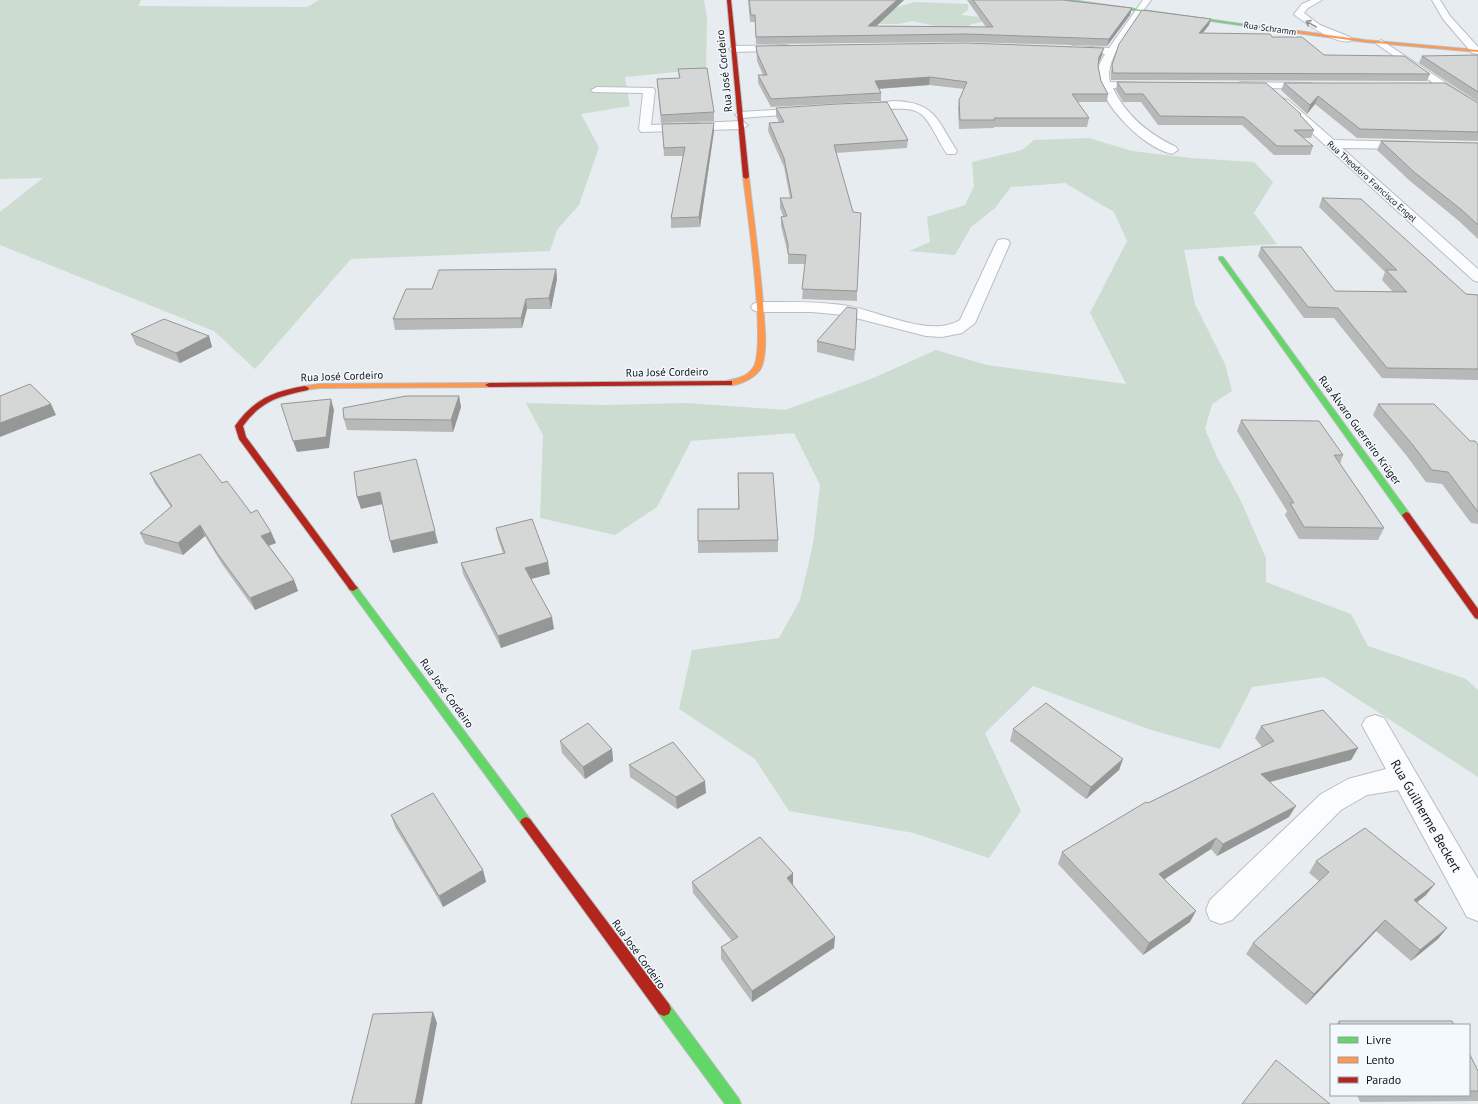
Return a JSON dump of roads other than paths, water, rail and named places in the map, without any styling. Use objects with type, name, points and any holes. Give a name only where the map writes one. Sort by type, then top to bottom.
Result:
[{"type":"street","name":"Rua José Cordeiro","points":[[729,0],[742,120],[759,306],[761,356],[759,366],[752,375],[735,382],[684,384],[320,386],[281,393],[264,399],[253,406],[245,415],[240,426],[242,437],[734,1104]]},
{"type":"street","name":"Rua Schramm","points":[[1063,0],[1347,39],[1477,51]]},
{"type":"street","points":[[1147,0],[1112,50],[1102,72],[1105,85],[1138,130],[1172,150]]},
{"type":"street","points":[[1318,0],[1305,6],[1299,14],[1317,27],[1347,39]]},
{"type":"street","points":[[1436,0],[1446,18],[1477,51]]},
{"type":"street","points":[[1381,43],[1478,109]]},
{"type":"street","points":[[734,49],[795,48]]},
{"type":"street","points":[[1059,48],[1112,50]]},
{"type":"street","points":[[1105,85],[1158,85]]},
{"type":"street","points":[[1227,85],[1320,86]]},
{"type":"street","name":"Rua Theodoro Francisco Engel","points":[[1266,85],[1478,277]]},
{"type":"street","points":[[1421,86],[1445,86]]},
{"type":"street","points":[[597,90],[649,90],[645,129],[742,120],[817,110]]},
{"type":"street","points":[[848,108],[891,106],[915,107],[927,113],[951,151]]},
{"type":"street","points":[[1332,144],[1424,146]]},
{"type":"street","points":[[759,306],[844,310],[864,313],[908,327],[950,331],[962,328],[967,322],[1003,243]]},
{"type":"street","name":"Rua Álvaro Guerreiro Krüger","points":[[1222,258],[1478,616]]},
{"type":"street","name":"Rua Guilherme Beckert","points":[[1374,725],[1478,907]]},
{"type":"street","points":[[1221,910],[1331,802],[1346,791],[1363,784],[1404,778]]}]
